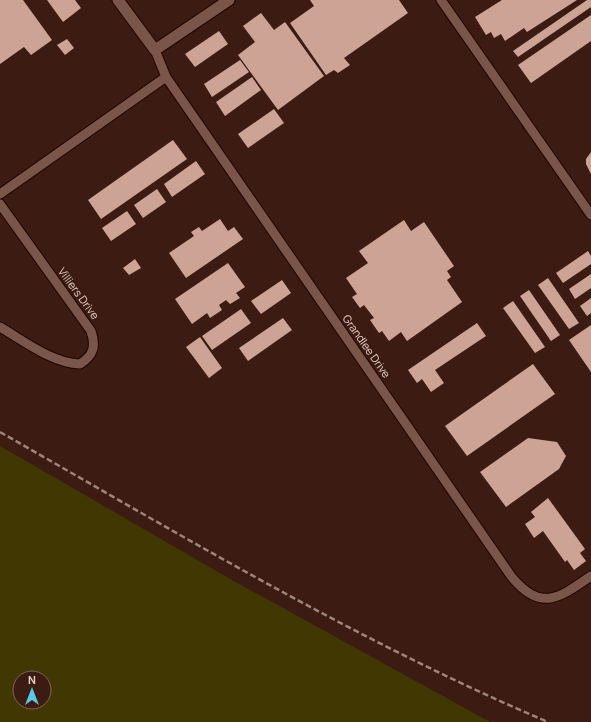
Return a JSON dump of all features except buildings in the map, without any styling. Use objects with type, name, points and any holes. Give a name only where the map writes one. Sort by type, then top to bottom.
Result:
[{"type":"street","points":[[118,0],[155,50],[229,0]]},
{"type":"street","points":[[441,0],[591,215]]},
{"type":"street","name":"Grandlee Drive","points":[[155,50],[166,77],[522,590],[531,596],[541,598],[554,597],[565,594],[591,576]]},
{"type":"street","points":[[0,194],[166,77]]},
{"type":"street","name":"Villiers Drive","points":[[0,204],[91,331],[94,343],[92,352],[80,364],[69,364],[58,360],[0,327]]},
{"type":"shaded area","points":[[0,446],[232,580],[490,722],[0,722]]},
{"type":"railway","points":[[0,432],[202,547],[338,622],[407,657],[548,722]]}]
